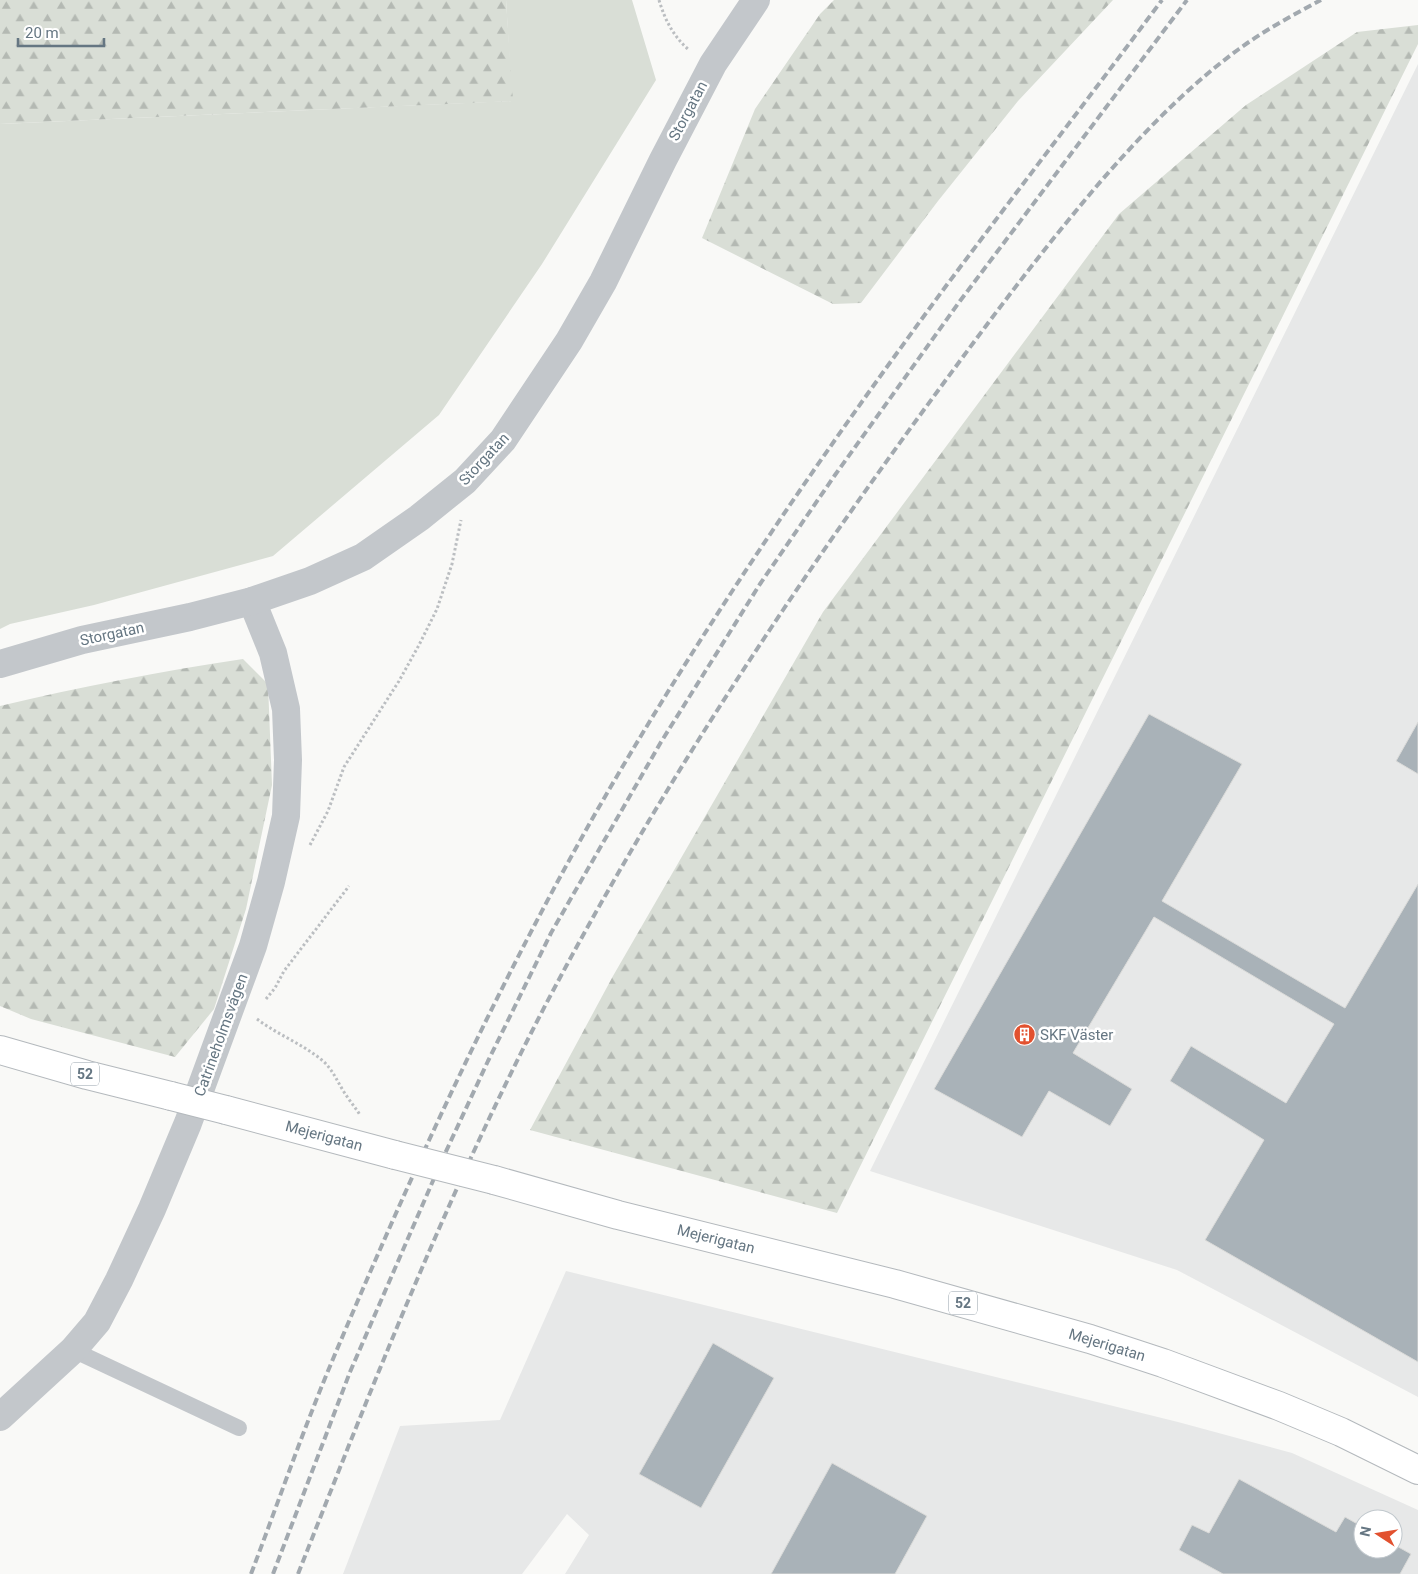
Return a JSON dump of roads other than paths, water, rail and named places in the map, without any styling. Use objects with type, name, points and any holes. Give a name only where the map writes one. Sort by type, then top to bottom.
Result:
[{"type":"main road","name":"Mejerigatan","points":[[0,1050],[494,1180],[618,1215],[895,1284],[1090,1339],[1163,1363],[1279,1406],[1341,1432],[1418,1470]]},
{"type":"street","name":"Storgatan","points":[[0,664],[82,640],[190,617],[252,600],[310,581],[363,557],[419,518],[465,481],[503,440],[569,341],[603,282],[713,64],[756,0]]},
{"type":"street","name":"Catrineholmsvägen","points":[[0,1417],[74,1350],[97,1322],[159,1192],[188,1123],[253,946],[271,882],[286,816],[288,760],[286,709],[273,653],[252,600]]},
{"type":"lane","points":[[74,1350],[239,1428]]},
{"type":"railway","points":[[251,1574],[322,1386],[392,1222],[487,1019],[591,821],[631,752],[716,615],[806,482],[946,286],[1162,0]]},
{"type":"railway","points":[[273,1574],[350,1372],[442,1160],[488,1061],[551,933],[661,742],[760,584],[835,475],[960,301],[1187,0]]},
{"type":"railway","points":[[298,1574],[414,1286],[445,1214],[511,1073],[591,921],[638,839],[738,679],[843,522],[898,445],[1007,297],[1101,181],[1166,111],[1201,79],[1259,35],[1321,0]]},
{"type":"place","name":"SKF Väster","points":[[1024,1035]]}]
